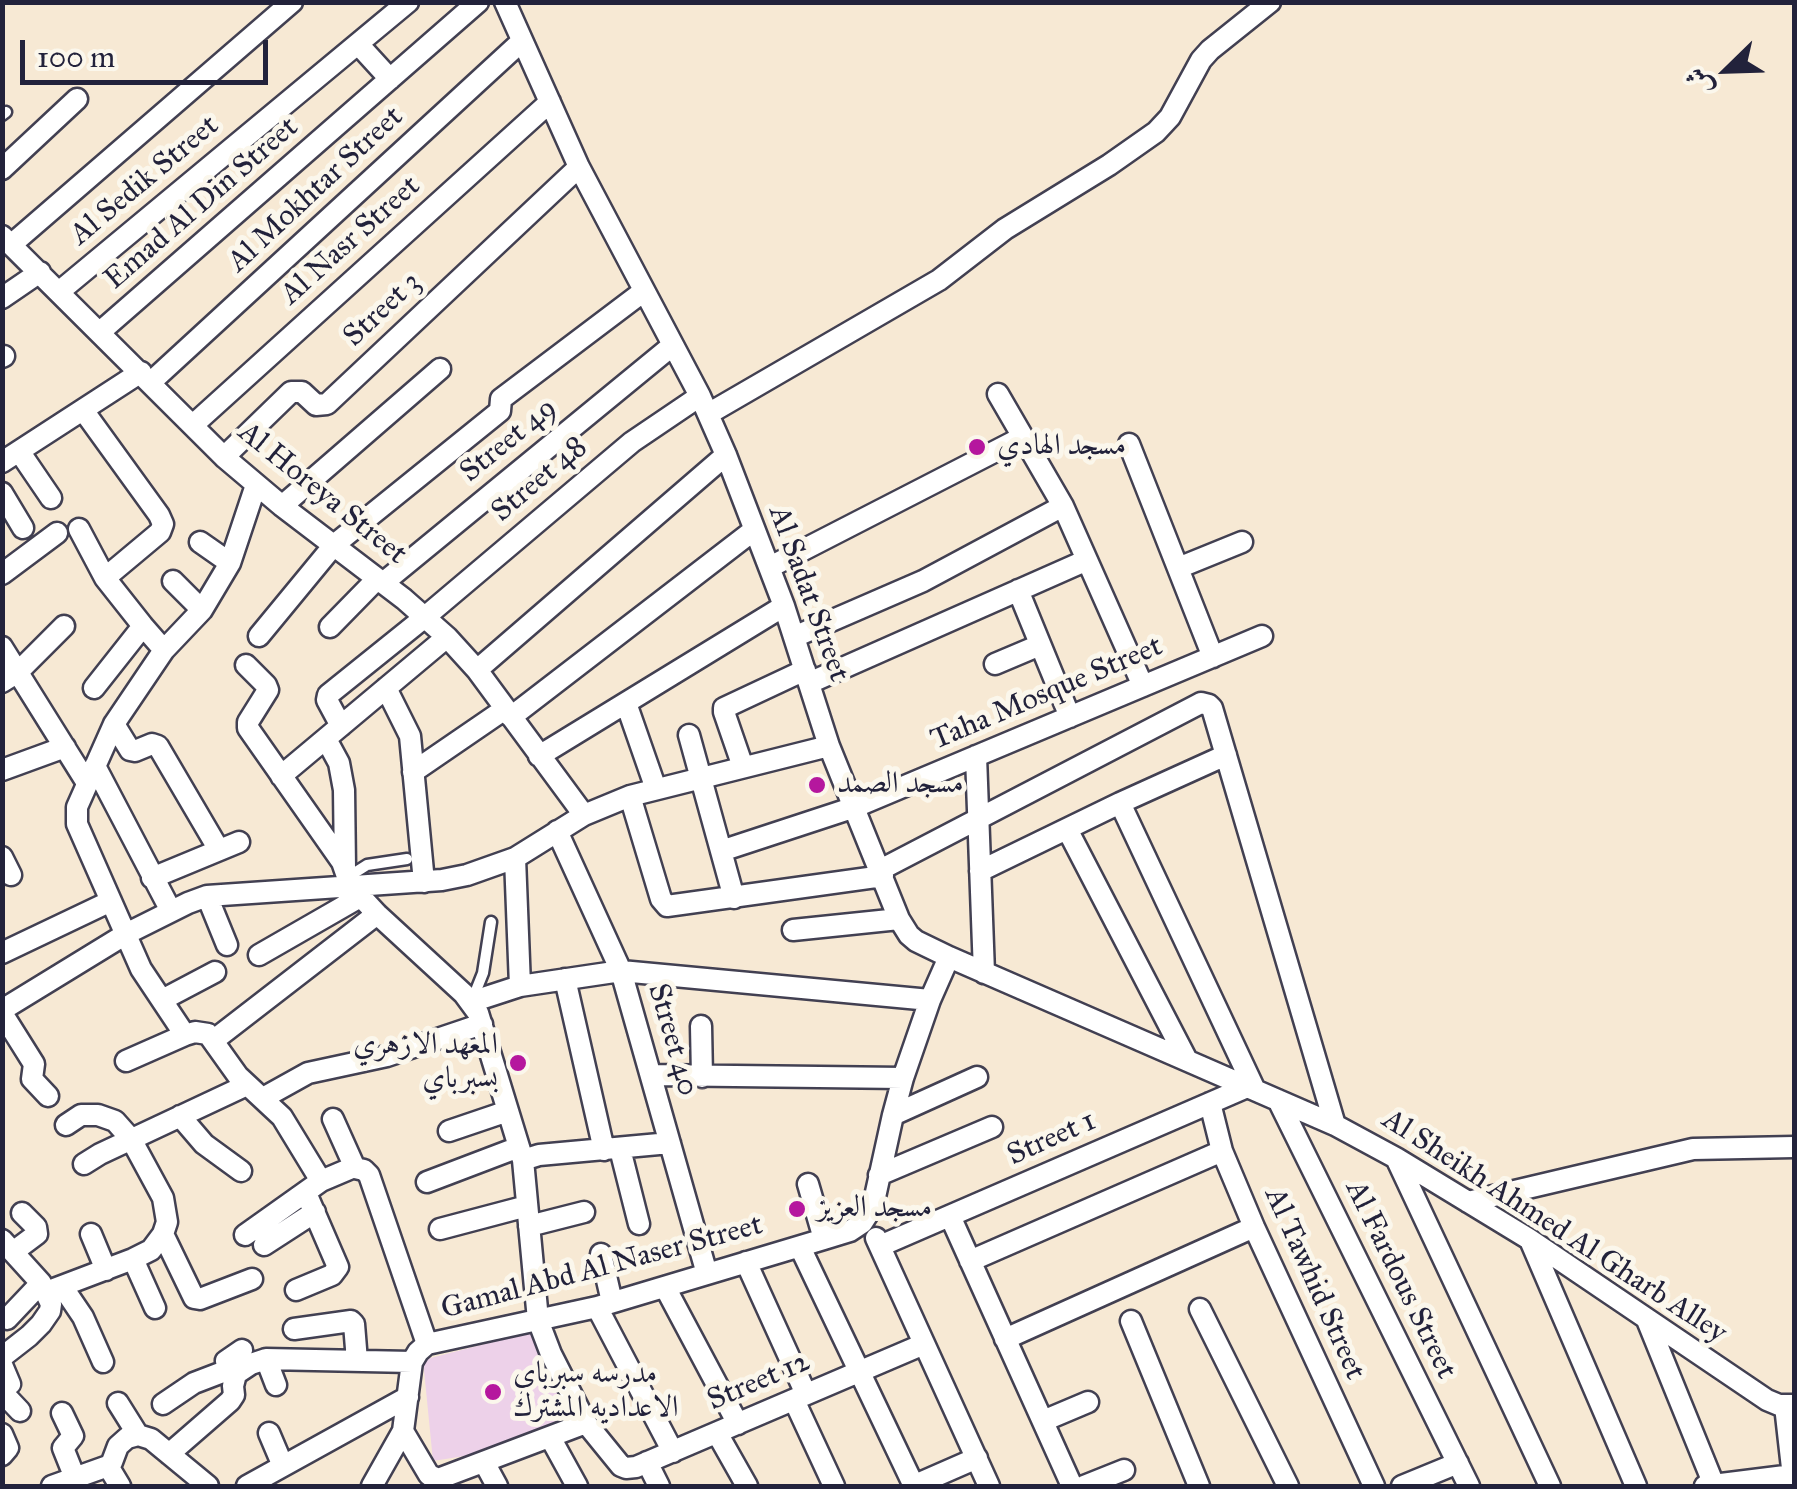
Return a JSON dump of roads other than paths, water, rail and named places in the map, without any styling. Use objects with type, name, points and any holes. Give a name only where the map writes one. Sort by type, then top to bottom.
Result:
[{"type":"street","points":[[7,240],[292,2]]},
{"type":"street","name":"Al Sedik Street","points":[[60,292],[408,2]]},
{"type":"street","name":"Emad Al Din Street","points":[[100,332],[478,2]]},
{"type":"street","name":"Al Sadat Street","points":[[505,2],[579,167],[704,404],[726,455],[784,606],[829,746],[898,919],[916,941],[948,957]]},
{"type":"street","name":"Street 48","points":[[333,733],[328,695],[632,442],[938,280],[1004,229],[1156,132],[1170,118],[1201,60],[1270,2]]},
{"type":"street","name":"Al Mokhtar Street","points":[[11,456],[83,410],[146,377],[522,41]]},
{"type":"street","points":[[358,44],[390,79]]},
{"type":"street","points":[[2,169],[77,99]]},
{"type":"street","name":"Al Nasr Street","points":[[193,424],[550,102]]},
{"type":"street","name":"Street 3","points":[[224,456],[291,392],[302,392],[316,405],[327,404],[579,167]]},
{"type":"street","name":"Al Horeya Street","points":[[7,240],[256,485],[447,637],[477,670],[584,816]]},
{"type":"street","points":[[2,298],[40,272]]},
{"type":"street","points":[[259,636],[334,545],[500,411],[501,398],[644,290]]},
{"type":"street","name":"Street 49","points":[[330,627],[380,581],[673,345]]},
{"type":"street","points":[[282,506],[440,369]]},
{"type":"street","points":[[998,394],[1063,506],[1144,686]]},
{"type":"street","points":[[83,410],[163,524],[160,532],[105,578]]},
{"type":"street","points":[[770,568],[1021,438]]},
{"type":"street","points":[[1129,444],[1213,657]]},
{"type":"street","points":[[477,670],[726,455]]},
{"type":"street","points":[[11,456],[51,498]]},
{"type":"street","points":[[184,1035],[142,969],[78,824],[77,807],[114,724],[164,650],[202,610],[230,563],[256,485]]},
{"type":"street","points":[[2,494],[23,528]]},
{"type":"street","points":[[794,637],[923,581],[1063,506]]},
{"type":"street","points":[[78,529],[105,578],[164,650]]},
{"type":"street","points":[[414,772],[508,713],[754,530]]},
{"type":"street","points":[[2,574],[57,533]]},
{"type":"street","points":[[200,542],[230,563]]},
{"type":"street","points":[[1178,568],[1242,542]]},
{"type":"street","points":[[743,768],[724,708],[1087,560]]},
{"type":"street","points":[[173,582],[202,610]]},
{"type":"street","points":[[1018,590],[1070,717]]},
{"type":"street","points":[[539,756],[784,606]]},
{"type":"street","points":[[10,677],[64,626]]},
{"type":"street","points":[[94,688],[143,626]]},
{"type":"street","name":"Taha Mosque Street","points":[[721,851],[855,807],[1262,636]]},
{"type":"street","points":[[281,776],[447,637]]},
{"type":"street","points":[[996,664],[1040,645]]},
{"type":"street","points":[[2,648],[10,677],[91,774],[170,911]]},
{"type":"street","points":[[246,666],[268,690],[248,722],[250,731],[340,858],[350,882],[377,914],[471,1002],[482,1024],[521,1154],[538,1320],[586,1424],[439,1482],[428,1476],[402,1431]]},
{"type":"street","points":[[386,688],[408,731],[424,882]]},
{"type":"street","points":[[626,703],[656,789]]},
{"type":"street","points":[[630,796],[661,899],[667,906],[734,898],[881,873],[1205,703],[1212,708],[1335,1124]]},
{"type":"street","points":[[114,724],[130,750],[152,744],[160,748],[229,846],[152,878]]},
{"type":"street","points":[[333,733],[344,790],[350,882]]},
{"type":"street","points":[[690,735],[734,898]]},
{"type":"street","points":[[48,1096],[32,1078],[34,1064],[2,1011],[170,911],[207,896],[467,876],[515,858],[584,816],[630,796],[829,746]]},
{"type":"street","points":[[2,770],[65,747]]},
{"type":"street","points":[[980,871],[1226,755]]},
{"type":"street","points":[[976,756],[984,972]]},
{"type":"street","points":[[1120,803],[1251,1088]]},
{"type":"street","points":[[1067,828],[1187,1060]]},
{"type":"street","name":"Street 40","points":[[557,832],[622,971],[706,1274]]},
{"type":"street","points":[[515,858],[520,986]]},
{"type":"street","points":[[260,954],[350,882]]},
{"type":"street","points":[[207,896],[227,946]]},
{"type":"street","points":[[2,954],[111,900]]},
{"type":"street","points":[[214,1040],[377,914]]},
{"type":"street","points":[[793,930],[898,919]]},
{"type":"street","points":[[948,957],[903,1078],[870,1212],[880,1246],[989,1486]]},
{"type":"street","name":"Al Sheikh Ahmed Al Gharb Alley","points":[[948,957],[1335,1124],[1529,1239],[1766,1400],[1790,1406]]},
{"type":"street","points":[[471,1002],[520,986],[622,971],[930,1000]]},
{"type":"street","points":[[162,1000],[215,972]]},
{"type":"street","points":[[565,980],[612,1150],[639,1224]]},
{"type":"street","points":[[84,1164],[180,1116],[308,1073],[387,1056],[482,1024]]},
{"type":"street","points":[[701,1026],[702,1076]]},
{"type":"street","points":[[126,1061],[184,1035],[203,1032],[214,1040],[238,1076],[282,1117],[338,1267],[332,1275],[296,1290]]},
{"type":"street","points":[[651,1075],[903,1078]]},
{"type":"street","points":[[893,1115],[977,1077]]},
{"type":"street","name":"Street 1","points":[[880,1246],[1210,1102],[1251,1088]]},
{"type":"street","name":"Al Fardous Street","points":[[1278,1100],[1470,1486]]},
{"type":"street","name":"Al Tawhid Street","points":[[1210,1102],[1222,1151],[1254,1226],[1374,1486]]},
{"type":"street","points":[[449,1131],[508,1111]]},
{"type":"street","points":[[7,1319],[50,1287],[133,1260],[151,1250],[163,1234],[167,1210],[164,1198],[131,1139],[115,1121],[98,1115],[78,1116],[66,1125]]},
{"type":"street","points":[[180,1116],[204,1144],[240,1171]]},
{"type":"street","points":[[333,1119],[354,1166],[368,1172],[428,1344]]},
{"type":"street","points":[[879,1175],[992,1127]]},
{"type":"street","points":[[427,1182],[521,1154],[670,1143]]},
{"type":"street","points":[[1468,1202],[1693,1149],[1794,1148]]},
{"type":"street","points":[[970,1261],[1222,1151]]},
{"type":"street","points":[[1396,1158],[1550,1486]]},
{"type":"street","points":[[255,1240],[354,1166]]},
{"type":"street","points":[[808,1184],[824,1239]]},
{"type":"street","points":[[440,1229],[584,1212]]},
{"type":"street","name":"Gamal Abd Al Naser Street","points":[[412,1362],[428,1344],[665,1287],[850,1231],[870,1212]]},
{"type":"street","points":[[22,1213],[36,1227],[37,1234],[8,1246],[83,1317],[103,1362]]},
{"type":"street","points":[[950,1216],[1072,1486]]},
{"type":"street","points":[[1005,1338],[1254,1226]]},
{"type":"street","points":[[91,1234],[106,1270]]},
{"type":"street","points":[[163,1234],[194,1298],[252,1279]]},
{"type":"street","points":[[1529,1239],[1636,1486]]},
{"type":"street","points":[[800,1246],[914,1486],[977,1458]]},
{"type":"street","points":[[600,1254],[604,1304],[672,1452]]},
{"type":"street","points":[[133,1260],[155,1308]]},
{"type":"street","points":[[746,1262],[834,1486]]},
{"type":"street","points":[[20,1412],[4,1390],[10,1382],[2,1361],[50,1311],[50,1287]]},
{"type":"street","points":[[665,1287],[738,1424]]},
{"type":"street","points":[[1200,1309],[1288,1486]]},
{"type":"street","points":[[1646,1319],[1709,1486],[1793,1481],[1790,1406]]},
{"type":"street","points":[[294,1329],[351,1321],[358,1361]]},
{"type":"street","points":[[1131,1321],[1199,1486]]},
{"type":"street","name":"Street 12","points":[[586,1424],[618,1462],[631,1469],[924,1344]]},
{"type":"street","points":[[169,1454],[232,1398],[232,1372],[225,1365],[227,1358],[242,1350]]},
{"type":"street","points":[[266,1360],[276,1385]]},
{"type":"street","points":[[163,1404],[194,1383],[266,1360],[412,1362],[402,1431],[372,1486]]},
{"type":"street","points":[[247,1486],[408,1396]]},
{"type":"street","points":[[1042,1422],[1088,1402]]},
{"type":"street","points":[[118,1403],[138,1435]]},
{"type":"street","points":[[62,1412],[73,1436],[63,1448],[76,1478]]},
{"type":"street","points":[[270,1432],[282,1466]]},
{"type":"street","points":[[717,1432],[747,1486]]},
{"type":"street","points":[[2,1434],[8,1448],[2,1455]]},
{"type":"street","points":[[52,1486],[108,1466],[118,1446],[138,1435],[151,1439],[208,1486]]},
{"type":"street","points":[[550,1437],[576,1486]]},
{"type":"street","points":[[484,1462],[497,1486]]},
{"type":"street","points":[[647,1462],[659,1486]]},
{"type":"street","points":[[1402,1486],[1458,1463]]},
{"type":"street","points":[[108,1466],[120,1486]]},
{"type":"street","points":[[1084,1486],[1124,1470]]},
{"type":"lane","points":[[350,882],[368,865],[406,859]]},
{"type":"lane","points":[[471,1002],[483,973],[492,922]]},
{"type":"place","name":"مسجد الهادي","points":[[977,447]]},
{"type":"place","name":"مسجد الصمد","points":[[817,785]]},
{"type":"place","name":"المعهد الازهري بسبرباي","points":[[518,1063]]},
{"type":"place","name":"مسجد العزيز","points":[[797,1209]]},
{"type":"place","name":"مدرسه سبرباي الاعداديه المشترك","points":[[493,1392]]}]
